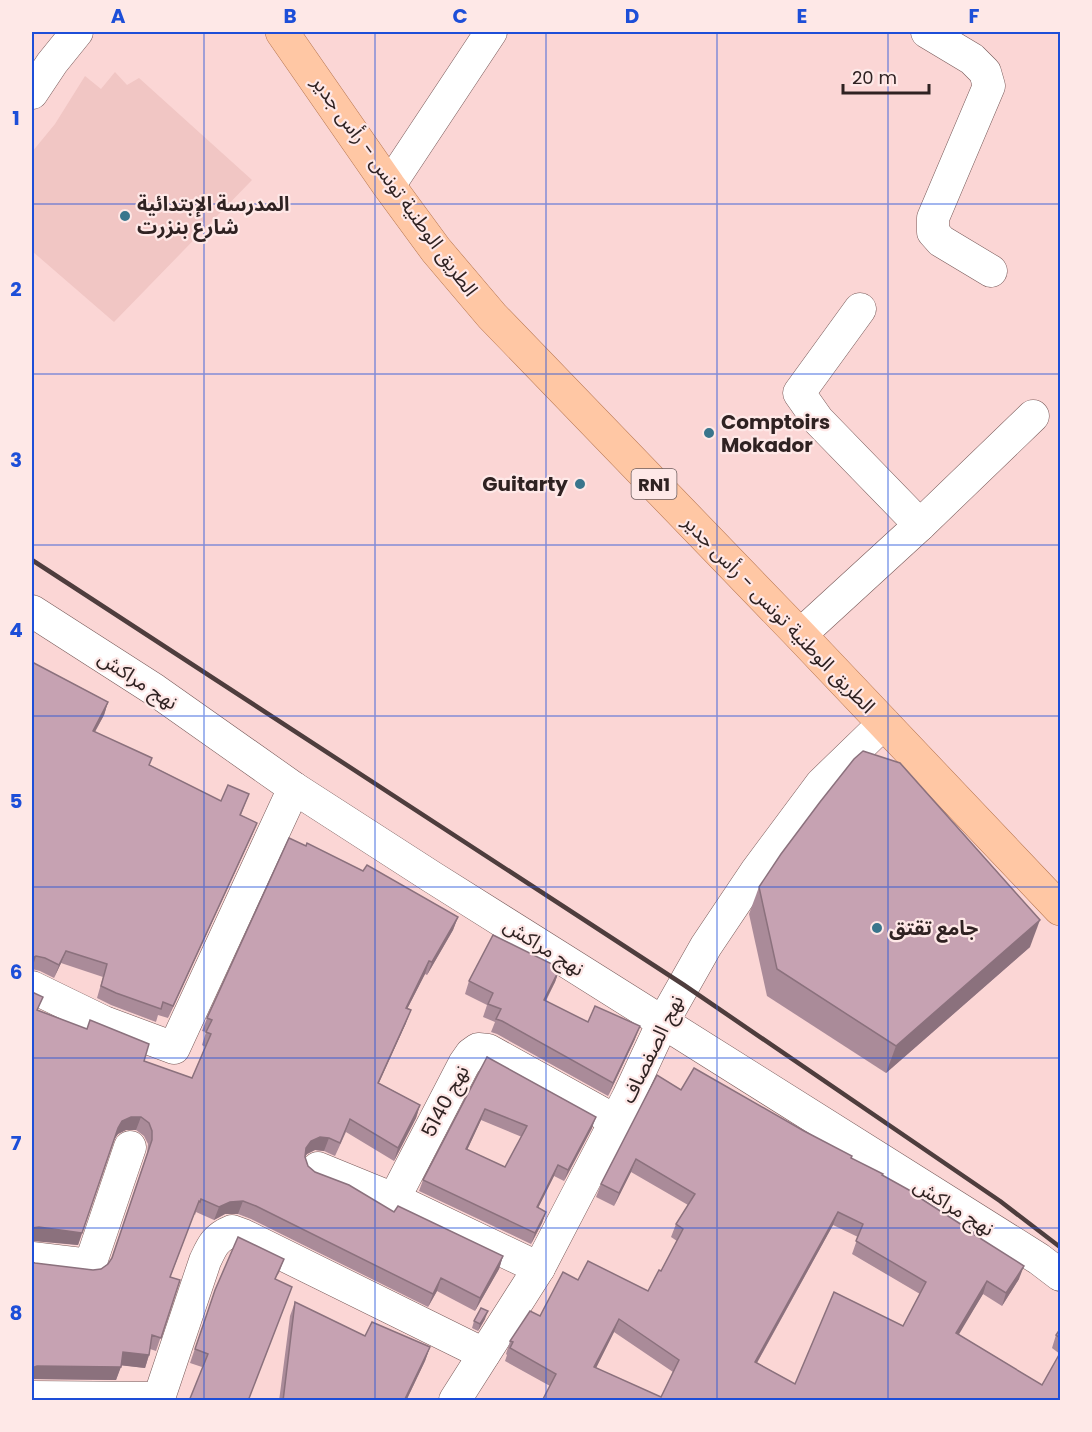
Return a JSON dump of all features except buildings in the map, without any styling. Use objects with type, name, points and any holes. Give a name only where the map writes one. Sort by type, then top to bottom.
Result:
[{"type":"main road","name":"الطريق الوطنية تونس - رأس جدير","points":[[282,32],[436,250],[492,316],[1060,909]]},
{"type":"street","points":[[32,93],[77,32]]},
{"type":"street","points":[[389,186],[491,32]]},
{"type":"street","points":[[927,32],[972,59],[985,72],[989,86],[933,218],[933,232],[941,241],[991,271]]},
{"type":"street","points":[[860,309],[799,393],[818,420],[920,525]]},
{"type":"street","points":[[800,635],[920,525],[1033,416]]},
{"type":"street","name":"نهج مراكش","points":[[32,611],[155,690],[294,788],[1039,1259],[1060,1275]]},
{"type":"street","name":"نهج الصفصاف","points":[[455,1401],[539,1268],[616,1121],[663,1022],[706,946],[821,784],[884,723]]},
{"type":"street","points":[[32,987],[104,1022],[174,1048],[294,788]]},
{"type":"street","name":"نهج 5140","points":[[394,1199],[464,1064],[478,1048],[488,1050],[616,1121]]},
{"type":"street","points":[[32,1258],[90,1265],[130,1147]]},
{"type":"street","points":[[318,1168],[394,1199],[539,1268]]},
{"type":"street","points":[[32,1397],[160,1399],[205,1261],[213,1244],[222,1235],[232,1231],[484,1354]]},
{"type":"shaded area","name":"المدرسة الإبتدائية شارع بنزرت","points":[[115,72],[127,85],[139,78],[252,180],[114,322],[32,251],[32,152],[55,124],[85,76],[101,89]]},
{"type":"railway","points":[[32,560],[684,985],[1000,1201],[1060,1247]]},
{"type":"place","name":"المدرسة الإبتدائية شارع بنزرت","points":[[125,216]]},
{"type":"place","name":"Comptoirs Mokador","points":[[709,433]]},
{"type":"place","name":"Guitarty","points":[[580,484]]},
{"type":"place","name":"جامع تقتق","points":[[877,928]]}]
